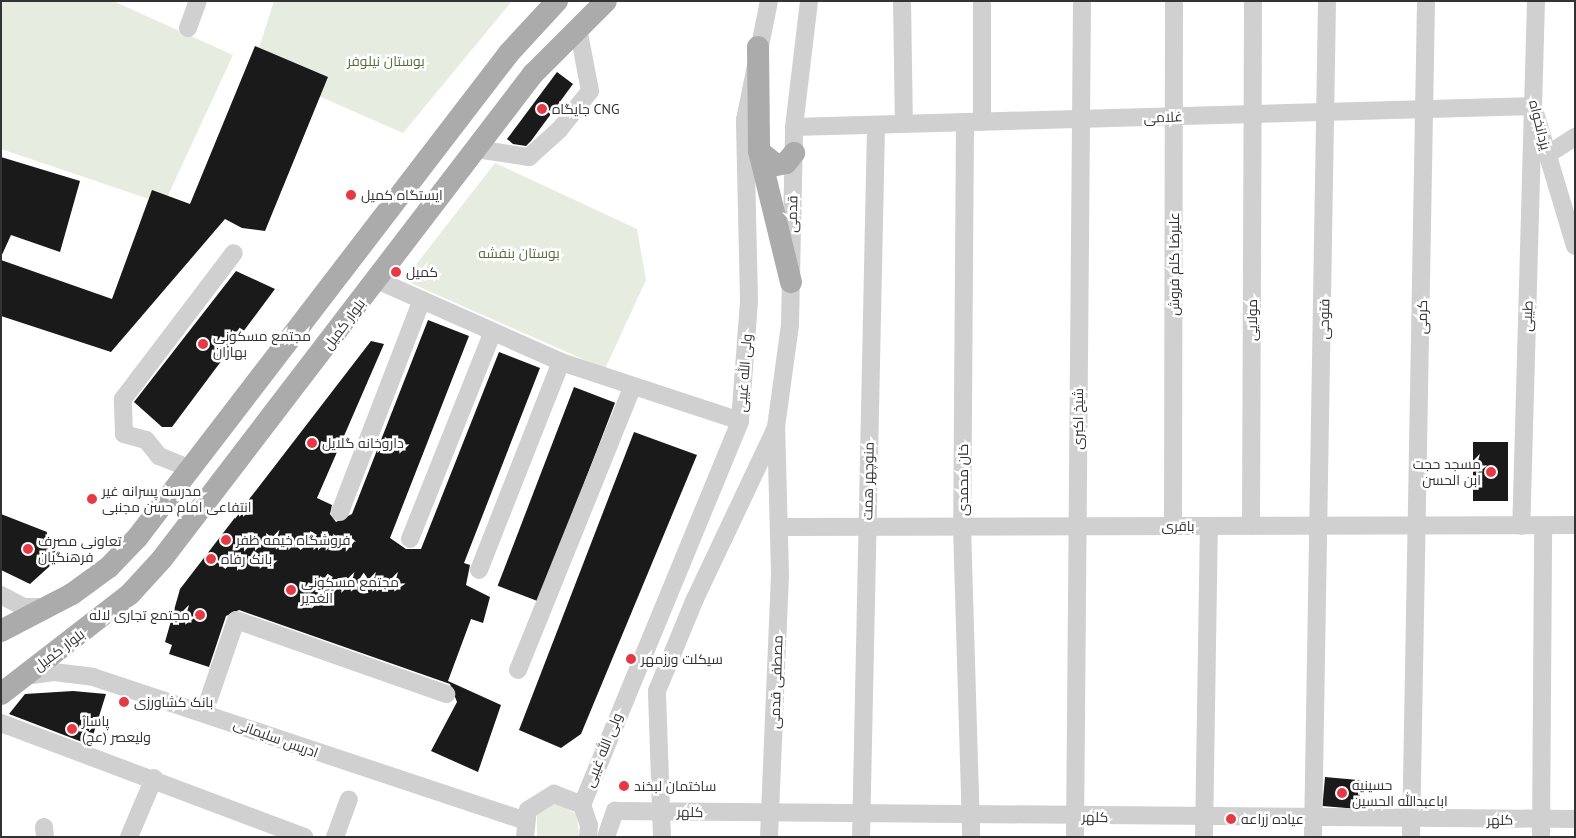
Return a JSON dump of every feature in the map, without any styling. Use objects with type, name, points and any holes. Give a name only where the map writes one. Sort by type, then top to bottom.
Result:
[{"type":"main road","points":[[1,641],[12,627],[50,607],[109,567],[191,469],[508,54],[557,1]]},
{"type":"main road","name":"بلوار کمیل","points":[[1,694],[130,594],[162,559],[533,74],[606,1]]},
{"type":"main road","points":[[758,47],[759,151],[791,282]]},
{"type":"main road","points":[[759,151],[776,165],[786,162],[794,153]]},
{"type":"main road","points":[[1,674],[69,641]]},
{"type":"street","points":[[188,28],[198,1]]},
{"type":"street","name":"ولی الله غیبی","points":[[582,805],[740,421],[749,300],[745,120],[758,47],[769,1]]},
{"type":"street","name":"قدمی","points":[[776,427],[790,326],[794,127],[809,1]]},
{"type":"street","points":[[902,1],[904,124]]},
{"type":"street","name":"خان محمدی","points":[[971,837],[972,815],[962,526],[974,122],[982,1]]},
{"type":"street","name":"شیخ اکبری","points":[[1075,837],[1082,1]]},
{"type":"street","name":"علیرضا کلم فروش","points":[[1173,526],[1174,1]]},
{"type":"street","name":"مولایی","points":[[1251,526],[1253,1]]},
{"type":"street","name":"فتوحی","points":[[1313,828],[1328,112],[1327,1]]},
{"type":"street","name":"کرمی","points":[[1411,829],[1426,109],[1426,1]]},
{"type":"street","name":"یزدانخواه","points":[[1536,1],[1532,106],[1575,246]]},
{"type":"street","points":[[476,148],[529,157],[559,130],[590,90],[578,28]]},
{"type":"street","name":"غلامی","points":[[794,127],[1532,106]]},
{"type":"street","name":"طیبی","points":[[1521,526],[1532,106]]},
{"type":"street","name":"منوچهر همت","points":[[861,837],[876,125]]},
{"type":"street","points":[[1547,156],[1575,137]]},
{"type":"street","points":[[191,469],[159,456],[146,440],[124,434],[124,399],[234,253]]},
{"type":"street","points":[[377,280],[561,362],[740,421]]},
{"type":"street","points":[[340,512],[422,300]]},
{"type":"street","points":[[410,539],[493,332]]},
{"type":"street","points":[[479,570],[561,362]]},
{"type":"street","points":[[518,670],[633,386]]},
{"type":"street","points":[[662,837],[663,812],[657,691],[695,599],[776,427]]},
{"type":"street","name":"مصطفی قدمی","points":[[769,837],[781,527],[776,427]]},
{"type":"street","points":[[1204,837],[1210,526]]},
{"type":"street","points":[[1541,837],[1544,526]]},
{"type":"street","name":"باقری","points":[[781,527],[1575,526]]},
{"type":"street","points":[[1,594],[24,608],[50,607]]},
{"type":"street","points":[[204,712],[236,620],[446,694]]},
{"type":"street","name":"ادریس سلیمانی","points":[[25,676],[54,672],[93,677],[204,712],[525,828]]},
{"type":"street","points":[[1,723],[154,778],[304,837]]},
{"type":"street","points":[[129,837],[154,778]]},
{"type":"street","points":[[525,828],[535,802],[554,794],[582,805],[589,826],[588,837]]},
{"type":"street","points":[[335,837],[349,799]]},
{"type":"street","name":"کلهر","points":[[606,837],[615,811],[1204,818],[1313,828],[1411,829],[1542,819],[1575,819]]},
{"type":"green space","points":[[1,1],[113,1],[233,55],[164,204],[1,149]]},
{"type":"green space","name":"بوستان نیلوفر","points":[[274,1],[512,1],[403,133],[253,67]]},
{"type":"green space","name":"بوستان بنفشه","points":[[495,163],[637,229],[646,280],[605,369],[404,280]]},
{"type":"green space","points":[[557,803],[577,814],[579,837],[537,837],[537,815]]},
{"type":"building","points":[[255,46],[328,77],[265,231],[242,228],[225,219],[111,352],[1,316],[1,260],[112,299],[152,190],[190,204]]},
{"type":"building","name":"جایگاه CNG","points":[[557,72],[573,84],[526,146],[513,144],[507,139]]},
{"type":"building","points":[[1,157],[80,181],[60,252],[11,235],[1,257]]},
{"type":"building","name":"مجتمع مسکونی بهاران","points":[[236,271],[275,289],[172,427],[162,427],[134,402]]},
{"type":"building","points":[[428,320],[469,336],[390,538],[406,549],[421,549],[499,352],[540,368],[464,563],[470,565],[466,585],[490,597],[483,623],[471,619],[448,681],[501,705],[478,772],[431,751],[457,702],[450,684],[239,610],[226,616],[209,667],[169,654],[172,645],[165,642],[180,589],[371,341],[384,344],[317,498],[332,505],[330,514],[336,522],[352,514]]},
{"type":"building","points":[[574,387],[615,403],[539,602],[498,586]]},
{"type":"building","points":[[634,432],[697,455],[581,734],[561,748],[519,730]]},
{"type":"building","name":"مسجد حجت ابن الحسن","points":[[1473,442],[1508,442],[1508,501],[1473,501]]},
{"type":"building","name":"تعاونی مصرف فرهنگیان","points":[[1,514],[47,532],[46,544],[62,555],[30,584],[1,570]]},
{"type":"building","name":"پاساژ ولیعصر (عج)","points":[[73,691],[106,694],[90,745],[9,714],[25,694]]},
{"type":"building","name":"حسینیه اباعبدالله الحسین","points":[[1325,777],[1361,780],[1358,809],[1322,806]]},
{"type":"place","name":"جایگاه CNG","points":[[542,109]]},
{"type":"place","name":"ایستگاه کمیل","points":[[351,195]]},
{"type":"place","name":"کمیل","points":[[396,272]]},
{"type":"place","name":"مجتمع مسکونی بهاران","points":[[203,344]]},
{"type":"place","name":"داروخانه گلایل","points":[[312,443]]},
{"type":"place","name":"مسجد حجت ابن الحسن","points":[[1491,472]]},
{"type":"place","name":"مدرسه پسرانه غیر انتفاعی امام حسن مجنبی","points":[[92,499]]},
{"type":"place","name":"فروشگاه خیمه ظفر","points":[[226,540]]},
{"type":"place","name":"تعاونی مصرف فرهنگیان","points":[[28,549]]},
{"type":"place","name":"بانک رفاه","points":[[211,559]]},
{"type":"place","name":"مجتمع مسکونی الغدیر","points":[[291,590]]},
{"type":"place","name":"مجتمع تجاری لاله","points":[[200,615]]},
{"type":"place","name":"سیکلت ورزمهر","points":[[631,659]]},
{"type":"place","name":"بانک کشاورزی","points":[[124,702]]},
{"type":"place","name":"پاساژ ولیعصر (عج)","points":[[72,729]]},
{"type":"place","name":"ساختمان لبخند","points":[[624,786]]},
{"type":"place","name":"حسینیه اباعبدالله الحسین","points":[[1342,793]]},
{"type":"place","name":"عیاده زراعه","points":[[1231,819]]}]
